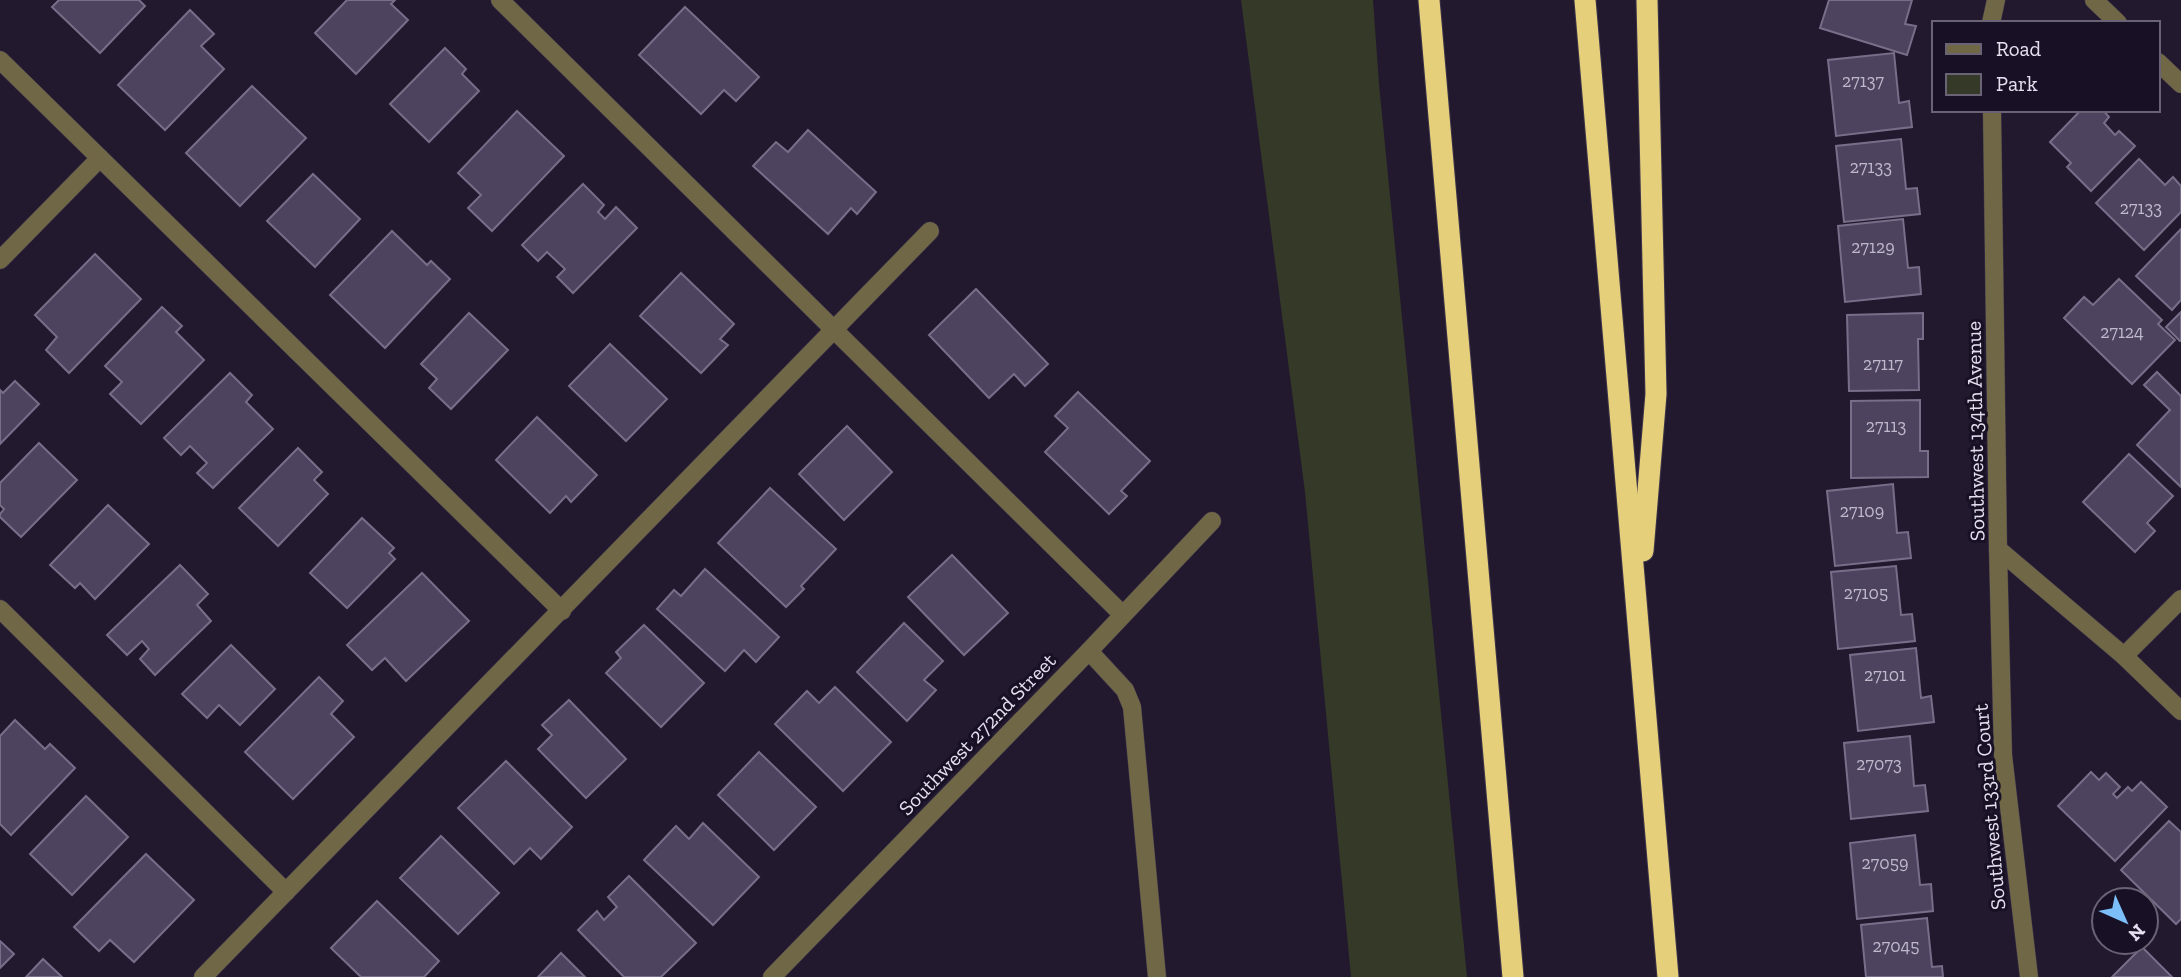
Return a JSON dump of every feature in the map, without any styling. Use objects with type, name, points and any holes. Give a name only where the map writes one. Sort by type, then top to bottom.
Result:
[{"type":"highway","points":[[1429,0],[1513,977]]},
{"type":"highway","points":[[1585,0],[1668,977]]},
{"type":"highway","points":[[1637,612],[1656,394],[1647,0]]},
{"type":"street","points":[[500,0],[1124,615]]},
{"type":"street","points":[[1991,21],[1996,0]]},
{"type":"street","points":[[2094,0],[2116,21]]},
{"type":"street","points":[[0,60],[562,611]]},
{"type":"street","points":[[2160,64],[2181,84]]},
{"type":"street","name":"Southwest 134th Avenue","points":[[1992,112],[1998,549],[2124,656],[2181,711]]},
{"type":"street","points":[[0,260],[100,159]]},
{"type":"street","points":[[203,977],[930,231]]},
{"type":"street","name":"Southwest 272nd Street","points":[[772,977],[1212,521]]},
{"type":"street","name":"Southwest 133rd Court","points":[[1998,549],[2003,755],[2029,977]]},
{"type":"street","points":[[2124,656],[2181,599]]},
{"type":"street","points":[[0,610],[286,892]]},
{"type":"street","points":[[1089,651],[1125,690],[1132,706],[1157,977]]},
{"type":"green space","points":[[1241,0],[1373,0],[1467,977],[1351,977],[1305,492]]},
{"type":"building","points":[[59,0],[139,0],[145,6],[100,53],[52,7]]},
{"type":"building","points":[[347,0],[395,0],[391,4],[408,20],[356,74],[315,33]]},
{"type":"building","points":[[1829,0],[1912,0],[1905,24],[1916,26],[1907,55],[1820,28]]},
{"type":"building","points":[[685,7],[759,77],[736,101],[724,90],[701,114],[639,55]]},
{"type":"building","points":[[190,10],[214,34],[201,46],[224,69],[165,130],[118,85]]},
{"type":"building","points":[[445,48],[466,69],[462,74],[479,91],[429,142],[390,104]]},
{"type":"building","points":[[1894,53],[1899,103],[1909,101],[1912,127],[1836,136],[1828,60]]},
{"type":"building","points":[[252,86],[306,138],[240,206],[186,153]]},
{"type":"building","points":[[517,111],[564,156],[492,231],[468,208],[481,195],[458,173]]},
{"type":"building","points":[[2079,112],[2105,112],[2109,117],[2104,123],[2115,135],[2119,131],[2135,146],[2091,191],[2067,167],[2071,163],[2050,142]]},
{"type":"building","points":[[808,130],[876,192],[857,214],[851,208],[828,234],[753,166],[776,142],[788,152]]},
{"type":"building","points":[[1901,139],[1906,189],[1917,188],[1920,214],[1844,222],[1836,146]]},
{"type":"building","points":[[2139,159],[2165,185],[2173,177],[2181,186],[2181,212],[2144,250],[2096,203]]},
{"type":"building","points":[[313,174],[360,219],[315,267],[267,221]]},
{"type":"building","points":[[583,184],[604,205],[598,212],[605,219],[616,207],[637,228],[573,293],[557,277],[565,269],[547,252],[538,261],[522,245]]},
{"type":"building","points":[[1903,219],[1908,268],[1919,267],[1921,294],[1845,302],[1838,226]]},
{"type":"building","points":[[2181,229],[2181,300],[2172,310],[2136,276]]},
{"type":"building","points":[[392,231],[427,265],[431,261],[450,279],[385,348],[330,295]]},
{"type":"building","points":[[95,254],[141,299],[69,373],[46,350],[57,337],[35,315]]},
{"type":"building","points":[[681,273],[734,324],[720,339],[728,345],[701,373],[640,316]]},
{"type":"building","points":[[2119,279],[2162,320],[2158,324],[2175,340],[2132,384],[2064,318],[2084,297],[2093,305]]},
{"type":"building","points":[[976,289],[1048,364],[1025,386],[1014,374],[989,398],[929,335]]},
{"type":"building","points":[[162,307],[182,326],[176,332],[204,360],[141,424],[110,394],[122,382],[105,366]]},
{"type":"building","points":[[2181,312],[2181,341],[2180,341],[2166,327]]},
{"type":"building","points":[[469,313],[508,350],[451,409],[429,388],[437,379],[421,364]]},
{"type":"building","points":[[1923,313],[1923,339],[1918,339],[1919,390],[1849,391],[1847,315]]},
{"type":"building","points":[[610,344],[667,399],[626,441],[569,386]]},
{"type":"building","points":[[2157,372],[2181,396],[2181,487],[2137,445],[2170,410],[2144,385]]},
{"type":"building","points":[[230,373],[252,395],[246,402],[273,429],[213,488],[197,473],[207,463],[190,446],[181,455],[164,438]]},
{"type":"building","points":[[15,381],[39,404],[0,444],[0,390],[3,393]]},
{"type":"building","points":[[1078,392],[1150,461],[1121,491],[1127,496],[1109,514],[1045,452],[1068,428],[1055,416]]},
{"type":"building","points":[[1920,400],[1920,451],[1928,451],[1928,477],[1851,478],[1851,401]]},
{"type":"building","points":[[537,417],[597,475],[571,502],[566,496],[550,513],[496,460]]},
{"type":"building","points":[[847,426],[892,472],[844,520],[799,474]]},
{"type":"building","points":[[39,443],[77,480],[21,537],[0,517],[4,509],[0,505],[0,483]]},
{"type":"building","points":[[298,448],[322,472],[314,480],[328,494],[278,546],[239,508]]},
{"type":"building","points":[[2129,454],[2173,496],[2147,523],[2155,531],[2135,552],[2083,502]]},
{"type":"building","points":[[1893,484],[1897,533],[1908,532],[1911,558],[1835,566],[1827,491]]},
{"type":"building","points":[[770,488],[836,549],[801,586],[804,589],[786,607],[718,543]]},
{"type":"building","points":[[108,505],[149,544],[95,599],[80,583],[75,588],[50,565]]},
{"type":"building","points":[[362,518],[394,548],[389,553],[395,559],[347,608],[310,573]]},
{"type":"building","points":[[952,555],[1008,613],[964,655],[908,597]]},
{"type":"building","points":[[180,565],[208,594],[197,605],[211,621],[155,675],[140,659],[149,649],[142,641],[127,655],[107,635]]},
{"type":"building","points":[[1896,566],[1901,615],[1912,614],[1915,641],[1838,649],[1831,572]]},
{"type":"building","points":[[705,569],[779,637],[756,662],[744,650],[725,671],[657,609],[674,590],[681,596]]},
{"type":"building","points":[[422,573],[469,621],[406,681],[385,658],[372,670],[347,645]]},
{"type":"building","points":[[904,623],[943,661],[924,680],[936,690],[907,721],[857,672]]},
{"type":"building","points":[[644,625],[704,683],[661,727],[606,673],[621,658],[616,652]]},
{"type":"building","points":[[231,645],[275,689],[240,725],[219,705],[207,718],[182,694]]},
{"type":"building","points":[[1916,648],[1921,698],[1931,696],[1934,722],[1858,731],[1850,655]]},
{"type":"building","points":[[319,677],[343,701],[331,714],[354,737],[293,799],[245,752]]},
{"type":"building","points":[[835,687],[891,742],[843,791],[775,724],[807,691],[819,703]]},
{"type":"building","points":[[569,700],[626,759],[586,798],[538,749],[552,735],[542,725]]},
{"type":"building","points":[[15,720],[45,749],[50,744],[75,768],[11,835],[0,824],[0,736]]},
{"type":"building","points":[[1910,736],[1914,786],[1925,785],[1928,811],[1851,819],[1844,743]]},
{"type":"building","points":[[759,752],[816,807],[774,850],[718,795]]},
{"type":"building","points":[[506,761],[572,827],[541,859],[530,848],[514,864],[458,808]]},
{"type":"building","points":[[2091,772],[2099,780],[2106,773],[2120,787],[2113,794],[2117,798],[2128,787],[2132,791],[2141,782],[2167,807],[2115,861],[2058,806]]},
{"type":"building","points":[[86,796],[128,837],[72,895],[30,854]]},
{"type":"building","points":[[2169,821],[2181,832],[2181,919],[2176,924],[2160,908],[2160,886],[2137,886],[2121,870]]},
{"type":"building","points":[[703,823],[759,877],[713,925],[644,860],[676,826],[689,839]]},
{"type":"building","points":[[1915,835],[1920,885],[1931,884],[1933,911],[1857,919],[1850,843]]},
{"type":"building","points":[[441,836],[499,893],[458,934],[400,878]]},
{"type":"building","points":[[146,854],[194,900],[134,962],[110,940],[99,951],[74,927]]},
{"type":"building","points":[[629,876],[696,943],[661,977],[624,977],[578,930],[597,911],[604,920],[617,907],[608,897]]},
{"type":"building","points":[[377,901],[439,961],[424,977],[361,977],[331,948]]},
{"type":"building","points":[[1927,918],[1932,967],[1942,966],[1943,977],[1866,977],[1861,925]]},
{"type":"building","points":[[0,941],[14,954],[0,968]]},
{"type":"building","points":[[561,953],[585,977],[538,977]]},
{"type":"building","points":[[2133,956],[2151,956],[2172,977],[2112,977]]},
{"type":"building","points":[[43,959],[62,977],[26,977]]}]
